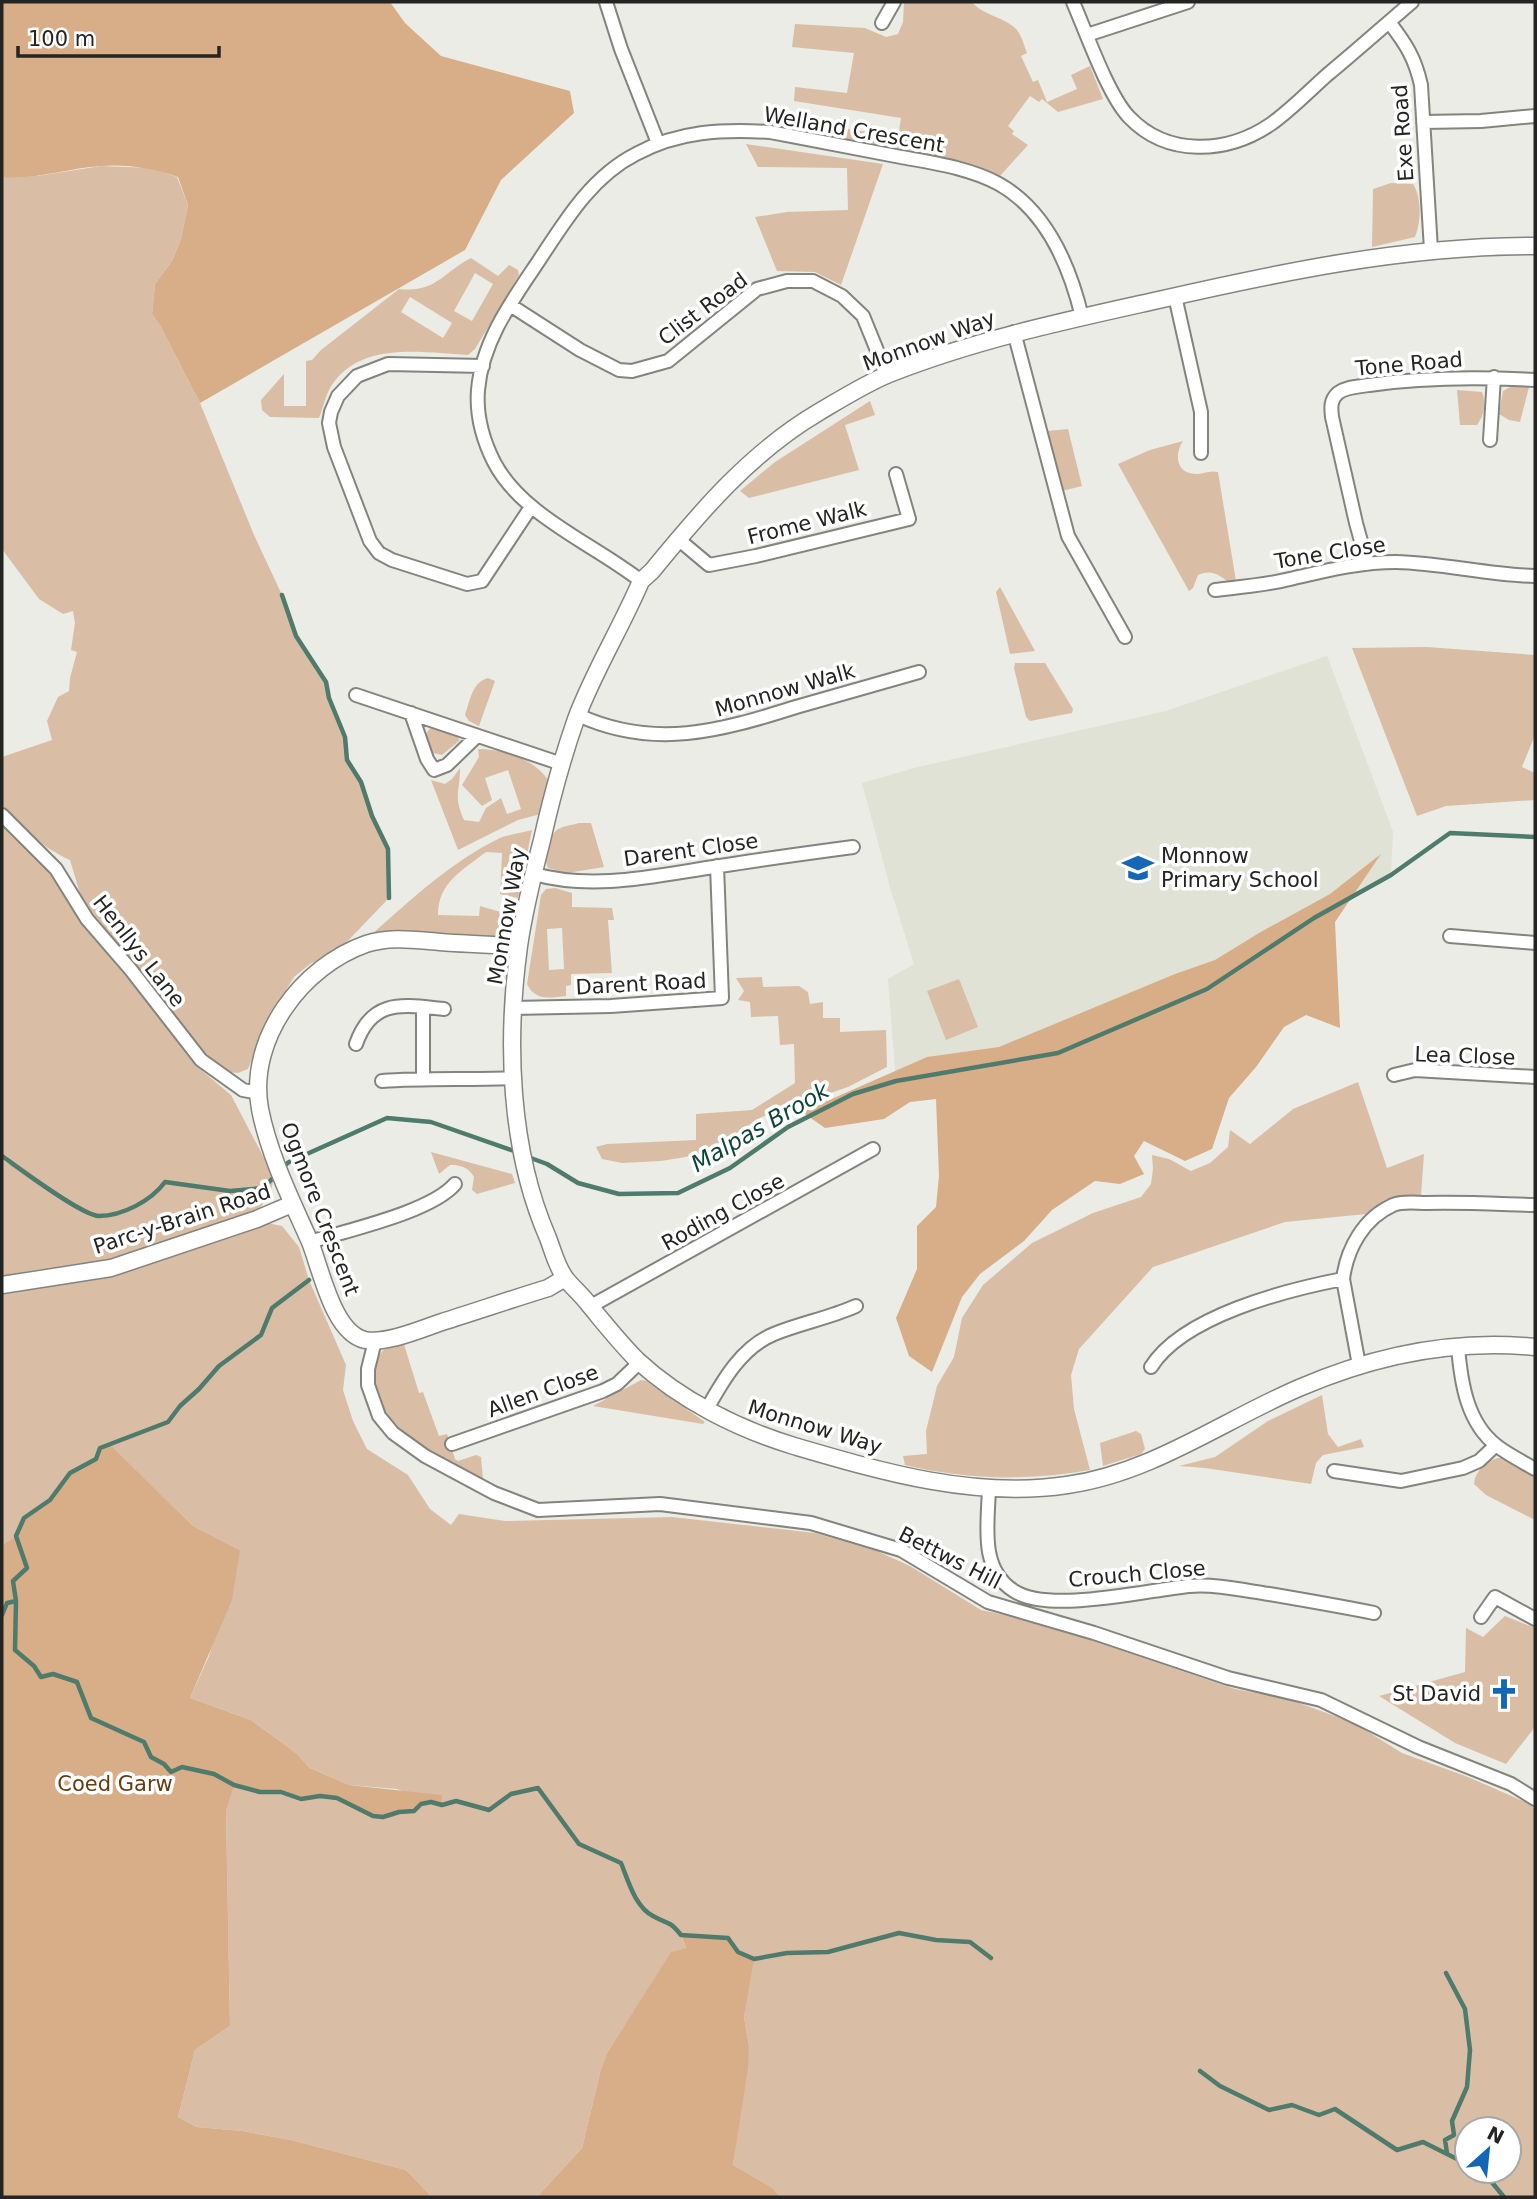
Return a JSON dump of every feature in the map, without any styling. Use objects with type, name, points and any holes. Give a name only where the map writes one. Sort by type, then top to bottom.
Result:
[{"type":"street","points":[[606,2],[621,49],[658,143]]},
{"type":"street","points":[[882,23],[894,2]]},
{"type":"street","points":[[1073,2],[1116,98],[1128,116],[1143,129],[1170,143],[1206,148],[1241,139],[1270,124],[1412,2]]},
{"type":"street","points":[[1087,35],[1188,2]]},
{"type":"street","name":"Exe Road","points":[[1389,22],[1416,63],[1421,85],[1431,250]]},
{"type":"street","points":[[1423,122],[1481,121],[1535,116]]},
{"type":"street","name":"Welland Crescent","points":[[641,581],[531,507],[506,482],[484,437],[477,409],[483,366],[498,324],[570,214],[611,169],[658,143],[715,131],[770,132],[963,170],[1000,184],[1032,211],[1056,244],[1074,285],[1082,317]]},
{"type":"street","name":"Monnow Way","points":[[1535,246],[1431,250],[1322,265],[976,342],[887,375],[819,412],[750,461],[641,581],[597,669],[562,764],[534,874],[519,946],[513,1008],[514,1078],[525,1168],[539,1218],[565,1278],[639,1362],[707,1409],[770,1439],[840,1460],[931,1482],[989,1488],[1045,1488],[1074,1484],[1164,1456],[1297,1389],[1359,1365],[1410,1353],[1458,1347],[1535,1347]]},
{"type":"street","name":"Clist Road","points":[[510,305],[580,350],[619,370],[632,371],[668,361],[757,289],[787,281],[813,281],[842,296],[863,316],[887,375]]},
{"type":"street","points":[[1175,296],[1201,412],[1200,453]]},
{"type":"street","points":[[1014,332],[1068,537],[1125,637]]},
{"type":"street","points":[[483,366],[388,364],[357,376],[338,396],[331,412],[329,423],[334,447],[370,541],[379,553],[430,573],[467,584],[482,581],[531,507]]},
{"type":"street","points":[[1490,440],[1494,377]]},
{"type":"street","name":"Tone Road","points":[[1367,564],[1332,417],[1330,404],[1336,395],[1348,388],[1400,380],[1494,377],[1535,380]]},
{"type":"street","name":"Frome Walk","points":[[678,539],[709,565],[909,519],[896,474]]},
{"type":"street","name":"Tone Close","points":[[1215,590],[1288,580],[1323,570],[1398,562],[1535,576]]},
{"type":"street","name":"Monnow Walk","points":[[578,715],[601,726],[635,733],[668,734],[721,730],[919,672]]},
{"type":"street","points":[[356,695],[562,764]]},
{"type":"street","points":[[411,713],[427,759],[434,770],[447,765],[477,736]]},
{"type":"street","name":"Henllys Lane","points":[[2,815],[57,869],[88,919],[201,1060],[243,1090],[259,1093]]},
{"type":"street","name":"Darent Close","points":[[534,874],[580,882],[643,878],[853,847]]},
{"type":"street","name":"Darent Road","points":[[513,1008],[611,1006],[722,998],[718,866]]},
{"type":"street","points":[[1450,936],[1535,943]]},
{"type":"street","name":"Ogmore Crescent","points":[[375,1341],[351,1333],[341,1321],[292,1204],[260,1108],[261,1063],[280,1014],[297,991],[346,952],[370,943],[405,938],[519,946]]},
{"type":"street","points":[[356,1044],[361,1028],[372,1015],[395,1005],[444,1010]]},
{"type":"street","points":[[423,1007],[423,1078]]},
{"type":"street","name":"Lea Close","points":[[1394,1075],[1415,1070],[1535,1077]]},
{"type":"street","points":[[382,1082],[423,1078],[514,1078]]},
{"type":"street","name":"Roding Close","points":[[591,1307],[873,1149]]},
{"type":"street","points":[[310,1242],[428,1205],[446,1195],[455,1184]]},
{"type":"street","points":[[1359,1365],[1343,1279],[1345,1264],[1352,1248],[1371,1218],[1396,1204],[1457,1202],[1535,1205]]},
{"type":"street","name":"Parc-y-Brain Road","points":[[2,1285],[111,1268],[257,1219],[292,1204]]},
{"type":"street","points":[[375,1341],[402,1335],[534,1292],[565,1278]]},
{"type":"street","points":[[1151,1367],[1161,1351],[1199,1326],[1247,1305],[1311,1285],[1343,1279]]},
{"type":"street","points":[[707,1409],[737,1363],[753,1347],[772,1335],[856,1306]]},
{"type":"street","name":"Bettws Hill","points":[[375,1341],[368,1370],[368,1385],[379,1416],[393,1433],[425,1456],[494,1493],[538,1510],[660,1504],[811,1523],[901,1550],[988,1602],[1094,1633],[1228,1678],[1321,1700],[1418,1747],[1511,1784],[1535,1799]]},
{"type":"street","points":[[1458,1347],[1460,1374],[1467,1404],[1480,1427],[1496,1445],[1535,1469]]},
{"type":"street","name":"Allen Close","points":[[452,1444],[603,1391],[617,1384],[639,1362]]},
{"type":"street","points":[[1334,1471],[1401,1481],[1463,1468],[1479,1461],[1496,1445]]},
{"type":"street","name":"Crouch Close","points":[[989,1488],[987,1550],[996,1573],[1015,1592],[1039,1599],[1077,1600],[1143,1591],[1216,1586],[1374,1612]]},
{"type":"street","points":[[1480,1617],[1494,1597],[1535,1619]]},
{"type":"shaded area","points":[[904,2],[972,2],[1017,30],[1027,53],[1021,56],[1033,82],[1038,80],[1047,102],[1077,89],[1071,75],[1090,66],[1103,99],[1058,112],[1042,99],[1039,102],[1030,96],[1008,126],[1014,131],[1012,134],[1028,145],[1000,176],[927,153],[785,128],[786,119],[898,137],[901,118],[794,101],[795,87],[847,93],[854,53],[792,47],[795,24],[865,28],[886,37],[898,34],[903,22]]},
{"type":"shaded area","points":[[746,144],[883,164],[841,285],[815,272],[777,271],[755,217],[787,212],[848,210],[847,168],[758,167]]},
{"type":"shaded area","points":[[101,166],[152,168],[177,177],[188,205],[181,239],[172,261],[155,284],[152,314],[200,403],[254,535],[282,595],[296,636],[326,682],[329,698],[345,737],[347,760],[361,782],[372,816],[388,849],[389,898],[341,948],[310,964],[294,977],[266,1023],[248,1069],[238,1073],[228,1072],[214,1064],[199,1048],[172,1010],[82,900],[70,860],[42,843],[2,806],[2,757],[52,740],[47,721],[58,697],[69,691],[77,652],[71,650],[75,623],[73,611],[63,614],[39,599],[2,549],[2,177],[37,176]]},
{"type":"shaded area","points":[[1391,183],[1413,184],[1416,189],[1419,203],[1417,231],[1415,237],[1372,247],[1373,189]]},
{"type":"shaded area","points":[[471,258],[498,276],[509,265],[518,270],[519,275],[475,349],[468,355],[396,352],[378,355],[347,369],[334,382],[319,418],[270,417],[262,410],[261,400],[284,374],[284,406],[306,406],[306,361],[312,360],[399,289],[430,285]],"holes":[[[475,273],[493,284],[472,321],[454,311]],[[410,297],[452,323],[443,338],[401,312]]]},
{"type":"shaded area","points":[[1510,387],[1529,387],[1520,422],[1499,414],[1503,391]]},
{"type":"shaded area","points":[[1457,390],[1482,392],[1484,409],[1477,425],[1460,425]]},
{"type":"shaded area","points":[[870,401],[875,415],[845,425],[859,470],[749,498],[740,491],[775,462]]},
{"type":"shaded area","points":[[1068,429],[1082,486],[1062,491],[1047,431]]},
{"type":"shaded area","points":[[1183,441],[1178,457],[1184,471],[1196,474],[1218,472],[1237,587],[1215,573],[1205,573],[1198,575],[1189,591],[1118,464],[1150,450]]},
{"type":"shaded area","points":[[1000,587],[1035,651],[1010,654],[996,592]]},
{"type":"shaded area","points":[[1427,647],[1535,655],[1535,735],[1522,767],[1535,773],[1535,800],[1446,806],[1417,816],[1352,648]]},
{"type":"shaded area","name":"Monnow Primary School","points":[[1327,656],[1393,832],[1391,875],[1314,918],[1207,989],[896,1081],[888,979],[914,964],[862,783],[918,767],[1166,711]]},
{"type":"shaded area","points":[[1015,663],[1045,663],[1073,709],[1072,713],[1030,721],[1026,717]]},
{"type":"shaded area","points":[[488,678],[495,681],[479,726],[469,721],[465,715],[475,688]]},
{"type":"shaded area","points":[[430,728],[455,735],[460,740],[442,755],[433,753],[426,734]]},
{"type":"shaded area","points":[[478,749],[519,757],[537,768],[550,783],[541,814],[518,820],[458,850],[431,780],[445,784],[460,768],[458,799],[464,820],[479,822],[486,808],[501,798],[507,814],[521,809],[508,770],[485,778],[492,800],[482,806],[462,785],[479,757]]},
{"type":"shaded area","points":[[2,823],[41,861],[86,929],[194,1064],[231,1095],[274,1177],[270,1195],[260,1208],[132,1258],[2,1282]]},
{"type":"shaded area","points":[[579,823],[591,823],[604,867],[567,873],[548,868],[545,854],[550,838],[559,829]]},
{"type":"shaded area","points":[[532,830],[518,898],[500,894],[502,853],[486,852],[453,878],[439,904],[438,915],[479,916],[480,906],[514,916],[511,931],[504,938],[401,930],[372,934],[433,881],[465,858],[500,838]]},
{"type":"shaded area","points":[[555,888],[572,893],[572,907],[612,908],[614,920],[608,920],[612,973],[571,974],[571,985],[566,986],[566,996],[549,998],[534,993],[527,984],[541,895],[546,889]],"holes":[[[562,928],[564,969],[549,970],[547,929]]]},
{"type":"shaded area","points":[[762,977],[763,987],[799,986],[808,992],[810,1004],[823,1002],[823,1018],[840,1018],[840,1032],[886,1030],[887,1067],[848,1087],[807,1101],[794,1101],[756,1120],[710,1153],[661,1161],[622,1163],[602,1159],[596,1147],[607,1144],[696,1140],[696,1114],[752,1110],[795,1083],[794,1044],[780,1045],[778,1016],[751,1017],[750,1002],[738,1000],[744,991],[736,978]]},
{"type":"shaded area","points":[[959,979],[978,1027],[946,1040],[927,991]]},
{"type":"shaded area","points":[[1358,1082],[1387,1168],[1424,1154],[1421,1195],[1384,1200],[1366,1214],[1285,1222],[1153,1267],[1079,1349],[1071,1375],[1074,1409],[1090,1470],[1044,1476],[998,1477],[951,1474],[905,1465],[903,1456],[927,1454],[926,1431],[937,1386],[954,1357],[962,1318],[983,1285],[1032,1243],[1093,1213],[1141,1197],[1151,1184],[1152,1155],[1169,1159],[1191,1171],[1210,1163],[1228,1147],[1230,1130],[1250,1144],[1293,1109]]},
{"type":"shaded area","points":[[431,1152],[512,1174],[515,1183],[477,1194],[472,1190],[474,1177],[467,1169],[450,1165],[439,1174]]},
{"type":"shaded area","points":[[262,1222],[282,1226],[299,1247],[309,1280],[346,1365],[343,1390],[353,1421],[367,1449],[408,1475],[430,1509],[451,1525],[459,1514],[505,1521],[672,1517],[815,1533],[877,1551],[910,1566],[981,1610],[1034,1621],[1235,1689],[1288,1699],[1354,1723],[1402,1753],[1528,1803],[1535,1809],[1535,2197],[780,2197],[773,2188],[733,2165],[749,2046],[744,2017],[747,1992],[738,1952],[728,1938],[681,1936],[686,1948],[671,1953],[607,2053],[582,2148],[537,2197],[432,2197],[406,2170],[291,2140],[242,2131],[197,2127],[178,2117],[195,2050],[230,2026],[226,1811],[234,1785],[260,1792],[281,1792],[301,1799],[320,1796],[337,1798],[373,1816],[414,1811],[421,1804],[431,1802],[441,1805],[397,1789],[349,1785],[310,1768],[296,1753],[251,1720],[190,1698],[209,1656],[240,1550],[193,1526],[110,1446],[96,1459],[70,1473],[50,1500],[24,1518],[16,1536],[2,1545],[2,1294],[104,1277],[158,1261]]},
{"type":"shaded area","points":[[403,1341],[419,1393],[423,1392],[439,1436],[447,1434],[458,1461],[476,1455],[481,1457],[483,1479],[409,1437],[392,1422],[379,1405],[373,1387],[376,1362],[388,1347]]},
{"type":"shaded area","points":[[641,1380],[705,1422],[703,1424],[593,1406]]},
{"type":"shaded area","points":[[1322,1395],[1328,1434],[1338,1447],[1361,1439],[1364,1447],[1323,1455],[1316,1463],[1311,1484],[1179,1466],[1215,1457],[1268,1421]]},
{"type":"shaded area","points":[[1136,1431],[1141,1434],[1145,1449],[1141,1454],[1103,1466],[1100,1443]]},
{"type":"shaded area","points":[[1497,1458],[1504,1458],[1535,1475],[1535,1520],[1486,1495],[1474,1484],[1481,1468]]},
{"type":"shaded area","points":[[1505,1616],[1535,1628],[1535,1727],[1506,1764],[1455,1743],[1379,1696],[1465,1672],[1466,1628],[1483,1637]]},
{"type":"green space","points":[[2,2],[390,2],[405,23],[441,56],[570,91],[574,113],[501,180],[465,250],[200,403],[152,314],[155,284],[172,261],[181,239],[188,205],[178,177],[140,167],[111,166],[27,177],[2,177]]},
{"type":"green space","points":[[1381,854],[1335,922],[1340,1028],[1306,1015],[1284,1027],[1256,1067],[1229,1098],[1212,1149],[1185,1161],[1144,1141],[1134,1156],[1144,1174],[1120,1184],[1095,1181],[1052,1210],[1024,1241],[980,1274],[962,1297],[932,1372],[909,1356],[896,1318],[917,1269],[917,1226],[936,1207],[939,1176],[936,1099],[910,1102],[884,1119],[825,1128],[802,1112],[927,1057],[999,1047],[1215,960],[1330,894]]},
{"type":"green space","name":"Coed Garw","points":[[110,1445],[193,1526],[240,1550],[232,1600],[190,1698],[251,1720],[296,1753],[310,1768],[349,1785],[442,1795],[442,1805],[426,1804],[414,1811],[383,1817],[373,1816],[337,1798],[320,1796],[301,1799],[281,1792],[260,1792],[234,1786],[226,1811],[230,2026],[195,2050],[178,2117],[197,2127],[242,2131],[291,2140],[406,2170],[432,2197],[2,2197],[2,1545],[16,1536],[24,1518],[50,1500],[70,1473],[96,1459],[100,1448]]},
{"type":"green space","points":[[681,1935],[728,1938],[738,1952],[754,1959],[744,2017],[749,2046],[748,2068],[733,2165],[773,2188],[780,2197],[537,2197],[582,2148],[607,2053],[671,1952],[686,1948]]},
{"type":"waterway","points":[[282,595],[296,636],[326,682],[329,698],[345,737],[347,760],[361,782],[372,816],[388,849],[389,898]]},
{"type":"waterway","name":"Malpas Brook","points":[[528,1157],[547,1164],[578,1183],[619,1194],[678,1193],[730,1168],[788,1127],[853,1094],[896,1081],[1058,1053],[1207,989],[1314,918],[1391,875],[1450,833],[1535,837]]},
{"type":"waterway","name":"Malpas Brook","points":[[283,1167],[387,1118],[431,1122],[517,1152]]},
{"type":"waterway","name":"Malpas Brook","points":[[2,1156],[65,1200],[99,1216],[135,1206],[165,1182],[230,1191],[263,1188],[277,1174]]},
{"type":"waterway","points":[[2,1615],[7,1603],[16,1601],[13,1581],[27,1568],[16,1536],[24,1518],[50,1500],[70,1473],[96,1459],[100,1448],[168,1422],[219,1366],[261,1335],[272,1308],[309,1280]]},
{"type":"waterway","points":[[16,1601],[15,1650],[34,1666],[41,1677],[53,1674],[77,1682],[91,1718],[144,1742],[151,1757],[164,1764],[171,1772],[182,1767],[214,1774],[234,1785],[260,1792],[281,1792],[301,1799],[320,1796],[337,1798],[373,1816],[383,1817],[414,1811],[421,1804],[431,1802],[442,1805],[456,1801],[489,1810],[511,1794],[538,1788],[579,1844],[621,1863],[641,1906],[671,1925],[681,1935],[728,1938],[738,1952],[754,1959],[787,1953],[828,1952],[899,1933],[936,1940],[970,1942],[991,1958]]},
{"type":"waterway","points":[[1446,1973],[1465,2009],[1470,2050],[1467,2087],[1452,2121],[1454,2135],[1445,2140],[1447,2153]]},
{"type":"waterway","points":[[1200,2071],[1220,2086],[1269,2110],[1292,2105],[1319,2115],[1335,2109],[1397,2150],[1423,2142],[1453,2157]]},
{"type":"waterway","points":[[1494,2185],[1504,2197]]},
{"type":"place","name":"Monnow Primary School","points":[[1138,868]]},
{"type":"place","name":"St David","points":[[1504,1694]]}]
